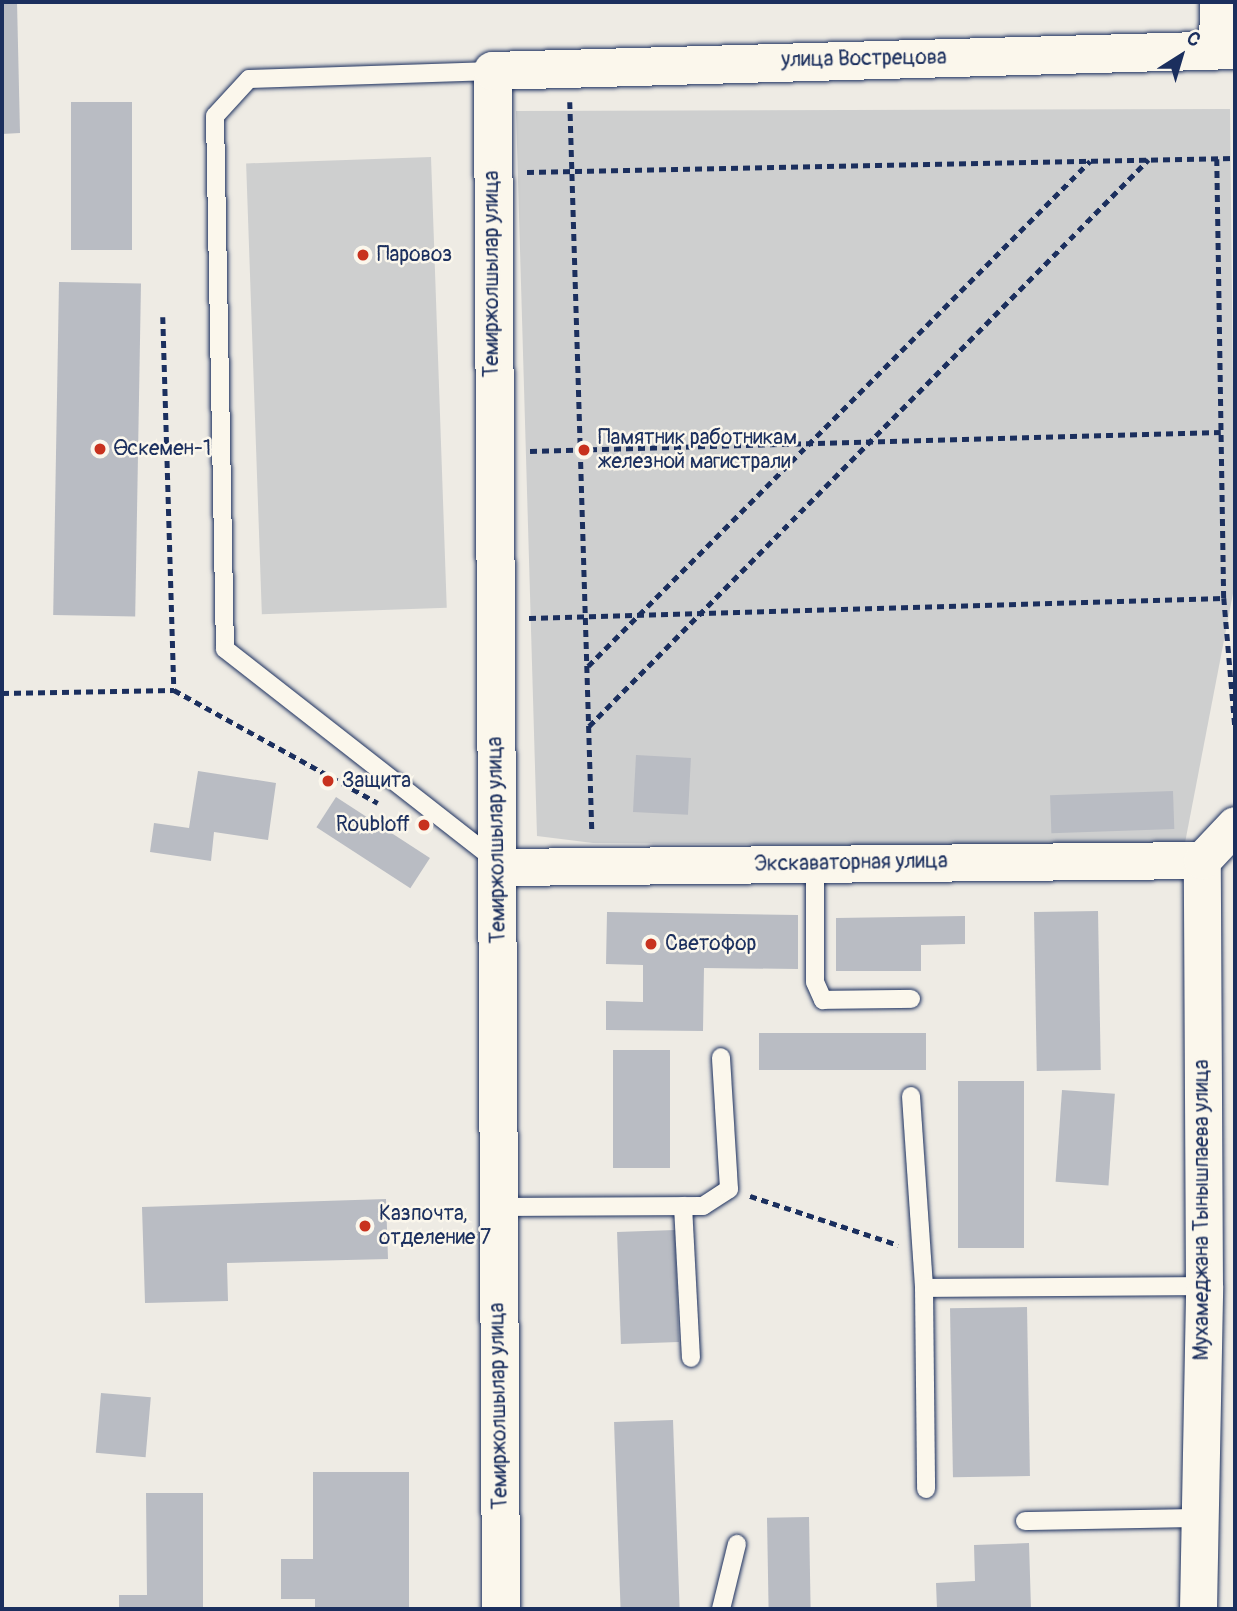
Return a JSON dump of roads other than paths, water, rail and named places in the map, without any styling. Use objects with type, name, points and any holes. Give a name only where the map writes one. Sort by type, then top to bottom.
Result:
[{"type":"street","points":[[1219,2],[1227,50]]},
{"type":"street","name":"улица Вострецова","points":[[493,71],[569,66],[1227,50]]},
{"type":"street","name":"Темиржолшылар улица","points":[[493,71],[491,173],[498,864],[497,1207],[501,1609]]},
{"type":"street","name":"Экскаваторная улица","points":[[498,864],[815,863],[1223,844]]},
{"type":"street","name":"Мухамеджана Тынышпаева улица","points":[[1198,1609],[1204,1286],[1223,844]]},
{"type":"lane","points":[[493,71],[249,79],[215,116],[225,649],[498,864]]},
{"type":"lane","points":[[815,863],[814,982],[824,1000],[911,999]]},
{"type":"lane","points":[[497,1207],[703,1206],[729,1189],[721,1057]]},
{"type":"lane","points":[[911,1096],[924,1288],[926,1489]]},
{"type":"lane","points":[[683,1206],[691,1358]]},
{"type":"lane","points":[[924,1288],[1204,1286]]},
{"type":"lane","points":[[1025,1521],[1199,1518]]},
{"type":"lane","points":[[721,1609],[737,1544]]},
{"type":"place","name":"Паровоз","points":[[363,255]]},
{"type":"place","name":"Өскемен-1","points":[[100,449]]},
{"type":"place","name":"Памятник работникам железной магистрали","points":[[584,450]]},
{"type":"place","name":"Защита","points":[[328,781]]},
{"type":"place","name":"Roubloff","points":[[424,825]]},
{"type":"place","name":"Светофор","points":[[651,944]]},
{"type":"place","name":"Казпочта, отделение 7","points":[[365,1226]]}]
